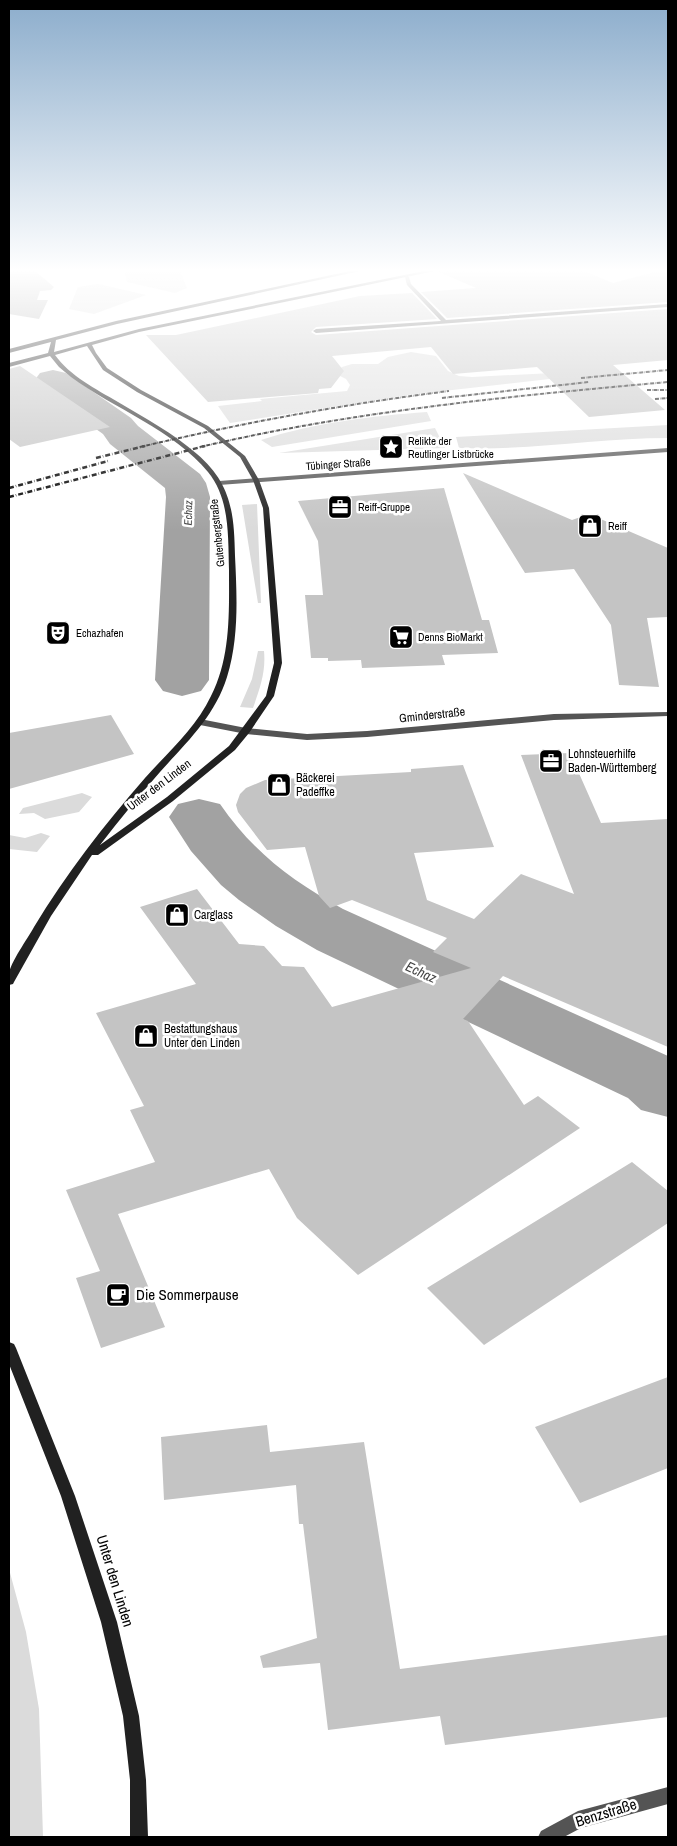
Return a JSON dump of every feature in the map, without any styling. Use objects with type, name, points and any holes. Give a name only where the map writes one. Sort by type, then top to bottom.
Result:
[{"type":"main road","points":[[9,365],[36,357]]},
{"type":"main road","name":"Gutenbergstraße","points":[[53,357],[57,363],[77,380],[183,446],[206,466],[219,483],[227,500],[231,547],[232,642],[230,655],[216,695],[200,722]]},
{"type":"main road","points":[[96,357],[105,369],[139,391],[206,427],[242,456],[256,480],[266,508],[278,663],[270,696],[246,732]]},
{"type":"main road","name":"Unter den Linden","points":[[9,982],[39,924],[60,892],[118,817],[200,722]]},
{"type":"main road","name":"Unter den Linden","points":[[86,859],[184,788],[227,752],[246,732]]},
{"type":"main road","name":"Unter den Linden","points":[[9,1348],[68,1496],[109,1622],[131,1716],[138,1780],[139,1837]]},
{"type":"street","name":"Tübinger Straße","points":[[219,483],[668,450]]},
{"type":"street","name":"Gminderstraße","points":[[200,722],[246,732],[292,737],[332,736],[554,716],[668,714]]},
{"type":"street","name":"Benzstraße","points":[[547,1837],[578,1820],[668,1795]]},
{"type":"shaded area","points":[[388,357],[437,357],[448,371],[459,376],[553,373],[567,377],[408,395],[230,423],[218,406],[262,401],[260,399],[347,391],[350,385],[346,379],[338,375],[338,371],[342,367],[352,364],[378,364]]},
{"type":"shaded area","points":[[427,412],[431,421],[272,447],[261,440],[301,429],[343,421]]},
{"type":"shaded area","points":[[668,425],[668,438],[511,448],[459,448],[456,437]]},
{"type":"shaded area","points":[[435,428],[445,448],[279,453]]},
{"type":"shaded area","points":[[257,504],[261,603],[258,603],[242,505]]},
{"type":"shaded area","points":[[258,651],[264,651],[264,659],[262,680],[258,694],[253,708],[240,707],[252,679]]},
{"type":"shaded area","points":[[82,793],[92,797],[79,812],[45,819],[34,813],[19,814],[23,808]]},
{"type":"shaded area","points":[[41,833],[50,836],[37,852],[9,849],[9,835],[25,838]]},
{"type":"shaded area","points":[[9,1569],[26,1632],[39,1709],[43,1837],[9,1837]]},
{"type":"water","points":[[43,381],[63,381],[150,441],[126,447],[102,430],[109,426]]},
{"type":"water","points":[[173,458],[194,475],[199,485],[201,508],[197,547],[175,547],[178,488],[166,475],[150,463]]},
{"type":"water","points":[[198,550],[205,621],[193,678],[160,678],[169,651],[174,551]]},
{"type":"building","points":[[166,357],[333,357],[344,371],[331,388],[319,389],[318,393],[208,402]]},
{"type":"building","points":[[439,357],[668,357],[668,360],[613,365],[665,410],[589,417],[537,367],[453,374]]},
{"type":"building","points":[[20,366],[110,427],[20,447],[9,439],[9,369]]},
{"type":"building","points":[[463,473],[572,520],[589,514],[668,548],[668,617],[647,618],[659,687],[619,685],[611,625],[574,569],[525,573]]},
{"type":"building","points":[[444,488],[482,620],[489,620],[498,653],[442,655],[445,665],[362,668],[361,660],[328,661],[328,658],[311,658],[305,595],[323,595],[318,541],[298,501]]},
{"type":"building","points":[[111,715],[134,754],[9,789],[9,733]]},
{"type":"building","points":[[570,753],[601,823],[668,819],[668,1047],[503,976],[463,1019],[468,1021],[524,1105],[538,1096],[580,1128],[358,1275],[297,1218],[269,1169],[118,1214],[165,1327],[101,1348],[76,1278],[100,1271],[66,1190],[155,1162],[130,1110],[144,1106],[96,1013],[196,984],[140,907],[197,889],[239,944],[264,946],[282,966],[304,967],[332,1007],[471,968],[433,952],[447,938],[352,900],[330,908],[319,896],[305,847],[267,850],[238,812],[236,805],[240,794],[246,788],[265,780],[411,772],[411,769],[463,765],[494,847],[414,853],[427,900],[474,919],[521,874],[574,894],[521,755]]},
{"type":"building","points":[[632,1162],[668,1191],[668,1223],[484,1345],[427,1288]]},
{"type":"building","points":[[668,1377],[668,1468],[580,1503],[535,1427]]},
{"type":"building","points":[[267,1425],[270,1452],[364,1442],[400,1669],[668,1635],[668,1717],[445,1745],[440,1716],[328,1730],[320,1663],[263,1668],[260,1656],[317,1638],[303,1524],[299,1524],[296,1485],[164,1500],[161,1437]]},
{"type":"waterway","name":"Echaz","points":[[53,381],[117,426],[124,435],[185,483],[188,497],[182,680]]},
{"type":"waterway","name":"Echaz","points":[[199,817],[228,856],[244,872],[280,900],[300,912],[341,935],[654,1080],[668,1091]]},
{"type":"railway","points":[[581,378],[668,370]]},
{"type":"railway","points":[[442,398],[589,382]]},
{"type":"railway","points":[[200,447],[258,434],[374,414],[492,399],[668,382]]},
{"type":"railway","points":[[647,390],[668,390]]},
{"type":"railway","points":[[140,447],[294,415],[449,391]]},
{"type":"railway","points":[[655,399],[668,398]]},
{"type":"railway","points":[[96,458],[145,446]]},
{"type":"railway","points":[[9,497],[205,446]]},
{"type":"railway","points":[[9,488],[108,461]]},
{"type":"place","name":"Relikte der Reutlinger Listbrücke","points":[[391,447]]},
{"type":"place","name":"Reiff-Gruppe","points":[[340,507]]},
{"type":"place","name":"Reiff","points":[[590,526]]},
{"type":"place","name":"Echazhafen","points":[[58,633]]},
{"type":"place","name":"Denns BioMarkt","points":[[401,637]]},
{"type":"place","name":"Lohnsteuerhilfe Baden-Württemberg","points":[[551,761]]},
{"type":"place","name":"Bäckerei Padeffke","points":[[279,785]]},
{"type":"place","name":"Carglass","points":[[177,915]]},
{"type":"place","name":"Bestattungshaus Unter den Linden","points":[[146,1036]]},
{"type":"place","name":"Die Sommerpause","points":[[118,1295]]}]
